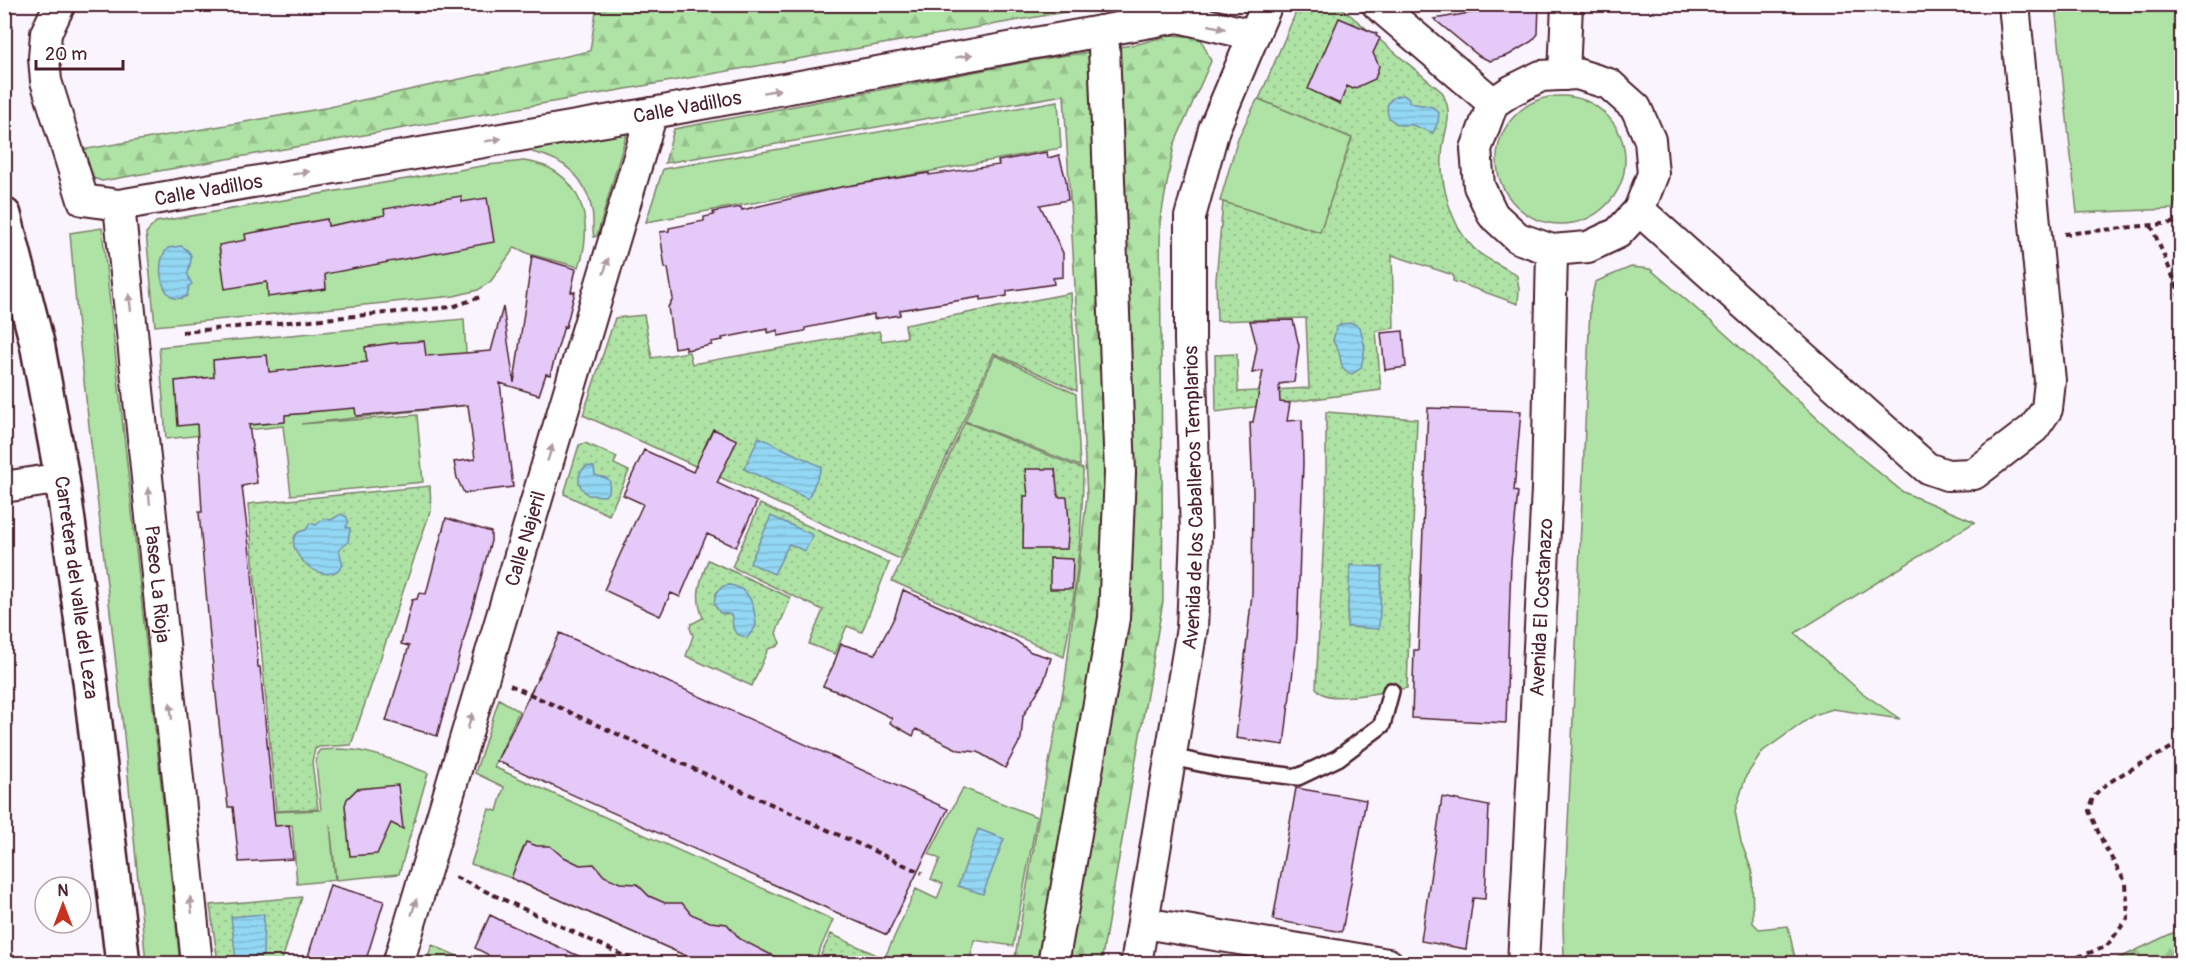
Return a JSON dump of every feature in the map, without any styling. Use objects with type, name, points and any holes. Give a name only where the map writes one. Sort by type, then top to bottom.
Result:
[{"type":"main road","name":"Carretera del valle del Leza","points":[[4,215],[37,343],[62,478],[90,681],[123,963]]},
{"type":"street","name":"Calle Vadillos","points":[[60,4],[46,33],[44,58],[46,81],[82,200],[120,205],[652,113],[1178,17],[1253,35]]},
{"type":"street","name":"Avenida de los Caballeros Templarios","points":[[1136,963],[1191,628],[1197,534],[1190,340],[1190,217],[1214,129],[1267,4]]},
{"type":"street","points":[[1377,4],[1493,103]]},
{"type":"street","points":[[1564,75],[1567,4]]},
{"type":"street","points":[[1639,210],[1927,468],[1947,475],[1974,474],[2034,428],[2046,409],[2050,381],[2014,4]]},
{"type":"street","points":[[1053,963],[1114,618],[1120,473],[1104,47],[1101,31]]},
{"type":"street","points":[[1577,74],[1609,84],[1636,108],[1650,140],[1653,174],[1639,210],[1618,232],[1588,247],[1552,250],[1518,238],[1493,215],[1479,186],[1476,149],[1493,103],[1541,76],[1564,75],[1577,74]]},
{"type":"street","name":"Calle Najeril","points":[[398,963],[652,113]]},
{"type":"street","name":"Paseo La Rioja","points":[[120,205],[197,963]]},
{"type":"street","name":"Avenida El Costanazo","points":[[1523,963],[1547,489],[1552,250]]},
{"type":"street","points":[[4,487],[62,478]]},
{"type":"street","points":[[1144,923],[1388,963]]},
{"type":"lane","points":[[1171,757],[1223,768],[1298,777],[1338,758],[1382,725],[1391,691]]},
{"type":"path","points":[[2037,237],[2181,222]]},
{"type":"path","points":[[2151,225],[2178,289],[2181,309]]},
{"type":"path","points":[[182,332],[452,307],[483,296]]},
{"type":"path","points":[[2181,646],[2181,656]]},
{"type":"path","points":[[484,674],[922,873]]},
{"type":"path","points":[[2058,963],[2106,947],[2128,918],[2126,883],[2104,845],[2089,811],[2094,796],[2114,778],[2157,757],[2181,741]]},
{"type":"path","points":[[448,874],[642,963]]},
{"type":"green space","points":[[597,5],[1105,5],[102,181],[81,174],[75,151],[325,108],[590,51]]},
{"type":"green space","points":[[1299,5],[1338,5],[1442,92],[1448,112],[1442,173],[1453,217],[1468,242],[1478,252],[1517,276],[1518,304],[1453,281],[1453,275],[1392,255],[1394,328],[1376,331],[1381,390],[1216,412],[1215,355],[1237,354],[1238,392],[1309,388],[1306,318],[1217,321],[1216,280],[1223,202],[1320,232],[1352,138],[1259,99]]},
{"type":"green space","points":[[2055,5],[2181,5],[2182,179],[2173,209],[2077,213]]},
{"type":"green space","points":[[1170,35],[1200,37],[1211,61],[1174,145],[1160,222],[1163,601],[1101,963],[1014,963],[1040,809],[1065,681],[1087,496],[1064,95],[665,163],[674,129],[1042,59],[1138,44]]},
{"type":"green space","points":[[1561,96],[1585,101],[1606,115],[1620,136],[1625,160],[1620,184],[1606,205],[1585,219],[1561,224],[1537,219],[1516,205],[1502,184],[1497,160],[1502,136],[1516,115],[1537,101]]},
{"type":"green space","points":[[1259,99],[1352,138],[1320,232],[1220,201],[1238,138]]},
{"type":"green space","points":[[1058,101],[1061,148],[646,222],[663,169]]},
{"type":"green space","points":[[628,129],[597,236],[594,237],[593,213],[585,188],[579,179],[572,171],[554,159],[532,152],[531,149]]},
{"type":"green space","points":[[524,161],[543,166],[558,174],[570,185],[578,198],[584,214],[585,231],[584,249],[579,267],[529,254],[515,247],[491,281],[478,290],[454,296],[155,326],[146,233],[156,222],[488,165]]},
{"type":"green space","points":[[102,228],[180,963],[146,963],[124,735],[78,328],[70,233]]},
{"type":"green space","points":[[1631,267],[1650,269],[1721,330],[1854,452],[1903,492],[1975,522],[1795,633],[1861,692],[1900,719],[1833,709],[1814,715],[1763,751],[1746,776],[1735,811],[1741,842],[1752,871],[1753,923],[1759,929],[1788,926],[1796,963],[1572,964],[1564,957],[1563,926],[1590,306],[1595,282]]},
{"type":"green space","points":[[1071,293],[1077,391],[994,353],[900,559],[583,415],[615,318],[644,315],[652,358],[689,352],[692,364],[879,331],[882,341],[907,337],[905,325]]},
{"type":"green space","points":[[464,319],[469,405],[301,424],[417,415],[423,482],[291,495],[283,426],[166,439],[159,347]]},
{"type":"green space","points":[[995,355],[1076,394],[1080,466],[965,421]]},
{"type":"green space","points":[[1326,412],[1417,419],[1407,688],[1339,697],[1323,694],[1316,688],[1326,496]]},
{"type":"green space","points":[[965,422],[1083,469],[1078,564],[1064,657],[892,581]]},
{"type":"green space","points":[[585,443],[617,457],[614,464],[629,471],[609,515],[564,494],[579,445]]},
{"type":"green space","points":[[430,486],[431,509],[351,745],[315,749],[312,762],[318,809],[276,811],[248,504]]},
{"type":"green space","points":[[760,504],[889,563],[862,632],[847,626],[835,654],[809,644],[823,610],[732,567]]},
{"type":"green space","points":[[708,560],[791,598],[776,633],[780,643],[768,649],[752,686],[686,656],[693,636],[691,624],[703,618],[699,595]]},
{"type":"green space","points":[[499,699],[519,711],[494,767],[833,920],[814,963],[702,963],[511,878],[471,864],[489,809],[497,811],[504,787],[475,773]]},
{"type":"green space","points":[[338,749],[372,754],[428,773],[399,874],[336,880],[330,824],[335,880],[297,884],[292,825],[272,826],[271,812],[321,810],[317,754],[320,750]]},
{"type":"green space","points":[[963,788],[1037,817],[1013,946],[974,940],[970,963],[899,963],[885,957],[916,889],[937,899],[943,884],[931,879],[940,859],[929,854]]},
{"type":"green space","points":[[302,897],[281,963],[218,963],[210,905]]},
{"type":"green space","points":[[2181,929],[2181,963],[2109,963]]},
{"type":"green space","points":[[831,934],[894,963],[817,963]]},
{"type":"green space","points":[[432,945],[473,963],[426,963]]},
{"type":"green space","points":[[1165,956],[1208,963],[1164,963]]},
{"type":"water","points":[[1403,95],[1408,97],[1410,103],[1433,107],[1439,113],[1433,133],[1412,125],[1399,125],[1389,118],[1387,109],[1389,102],[1394,97]]},
{"type":"water","points":[[181,246],[191,256],[188,274],[192,284],[189,286],[187,296],[179,299],[172,297],[166,291],[162,283],[161,264],[168,248]]},
{"type":"water","points":[[1352,323],[1360,327],[1365,348],[1361,368],[1352,374],[1343,368],[1333,341],[1336,328],[1341,324]]},
{"type":"water","points":[[759,437],[822,467],[808,499],[744,469]]},
{"type":"water","points":[[587,466],[594,467],[595,475],[610,481],[609,491],[605,496],[588,495],[582,488],[579,477]]},
{"type":"water","points":[[341,514],[347,517],[346,527],[350,528],[348,542],[339,550],[343,565],[334,573],[323,573],[312,569],[296,551],[294,542],[296,534],[306,530],[310,523],[316,525],[324,518],[331,520]]},
{"type":"water","points":[[771,516],[813,535],[805,551],[789,544],[774,574],[750,563]]},
{"type":"water","points":[[1350,565],[1382,567],[1379,629],[1347,627]]},
{"type":"water","points":[[730,585],[743,590],[753,606],[756,626],[748,637],[734,631],[733,617],[720,613],[714,604],[716,593],[723,586]]},
{"type":"water","points":[[978,829],[1004,839],[983,894],[958,886]]},
{"type":"water","points":[[264,914],[263,956],[236,960],[231,917]]},
{"type":"building","points":[[1474,4],[1539,4],[1538,34],[1532,41],[1509,55],[1490,61],[1479,56],[1434,19],[1482,11]]},
{"type":"building","points":[[1339,18],[1377,34],[1376,36],[1380,38],[1373,53],[1379,66],[1375,79],[1353,89],[1347,86],[1340,104],[1308,89]]},
{"type":"building","points":[[1047,152],[1048,158],[1059,155],[1066,180],[1068,200],[1040,205],[1063,253],[1063,277],[1053,278],[1054,284],[1007,291],[1007,296],[981,300],[981,297],[900,310],[900,315],[874,319],[874,314],[778,336],[778,330],[768,333],[768,329],[722,338],[723,340],[711,342],[712,345],[686,350],[686,346],[674,348],[668,307],[673,299],[668,268],[665,268],[660,232],[704,221],[704,217],[714,215],[713,212],[741,207],[742,210],[841,187],[999,165],[998,161]]},
{"type":"building","points":[[461,196],[462,202],[487,198],[494,242],[325,274],[326,289],[268,297],[267,282],[225,289],[219,245],[246,240],[245,234],[327,219],[328,226],[385,215],[384,209]]},
{"type":"building","points":[[532,256],[576,269],[571,292],[575,292],[550,375],[546,374],[539,395],[500,383],[513,487],[464,493],[457,478],[454,462],[475,459],[468,405],[356,416],[355,408],[309,412],[285,415],[285,422],[249,425],[257,483],[242,486],[252,571],[258,667],[260,667],[275,826],[289,825],[293,859],[239,862],[233,807],[228,807],[211,648],[199,512],[202,512],[197,424],[178,426],[175,381],[214,377],[213,360],[267,355],[269,372],[367,362],[365,347],[393,343],[424,341],[426,356],[491,351],[503,307],[514,383]]},
{"type":"building","points":[[1293,320],[1299,346],[1294,382],[1279,384],[1280,402],[1290,403],[1287,421],[1302,420],[1303,463],[1297,637],[1284,745],[1236,738],[1252,594],[1253,492],[1250,422],[1253,422],[1263,371],[1252,373],[1257,347],[1250,321]]},
{"type":"building","points":[[1403,331],[1406,367],[1385,370],[1381,333]]},
{"type":"building","points":[[1428,408],[1521,411],[1514,491],[1518,492],[1511,560],[1506,723],[1412,718],[1414,650],[1418,650]]},
{"type":"building","points":[[713,429],[737,440],[717,483],[757,502],[736,547],[707,534],[680,597],[671,593],[660,616],[604,590],[643,504],[623,495],[644,450],[693,472]]},
{"type":"building","points":[[1025,469],[1055,469],[1058,497],[1067,497],[1069,522],[1067,549],[1023,549],[1024,496],[1028,496]]},
{"type":"building","points":[[446,518],[491,532],[491,541],[437,736],[386,721],[409,646],[401,644],[412,600],[417,599],[419,593],[426,594]]},
{"type":"building","points":[[1050,558],[1073,559],[1072,589],[1050,589]]},
{"type":"building","points":[[903,590],[1016,641],[1031,652],[1051,658],[1044,681],[1023,716],[1021,739],[1005,768],[978,752],[959,750],[916,729],[913,736],[890,723],[892,718],[823,686],[841,644],[875,654],[895,616]]},
{"type":"building","points":[[560,633],[948,809],[887,935],[497,761]]},
{"type":"building","points":[[398,785],[403,829],[391,823],[377,854],[350,856],[345,805],[347,799],[357,789]]},
{"type":"building","points":[[1296,788],[1366,800],[1342,932],[1273,920]]},
{"type":"building","points":[[1442,797],[1489,806],[1485,899],[1473,898],[1466,949],[1421,941]]},
{"type":"building","points":[[526,842],[537,846],[550,846],[562,856],[580,865],[594,864],[604,876],[620,883],[637,884],[649,896],[665,903],[682,903],[691,914],[710,922],[727,924],[740,939],[787,963],[702,963],[511,878]]},
{"type":"building","points":[[330,885],[384,901],[365,963],[306,963]]},
{"type":"building","points":[[490,915],[594,963],[494,962],[487,954],[475,948]]}]
